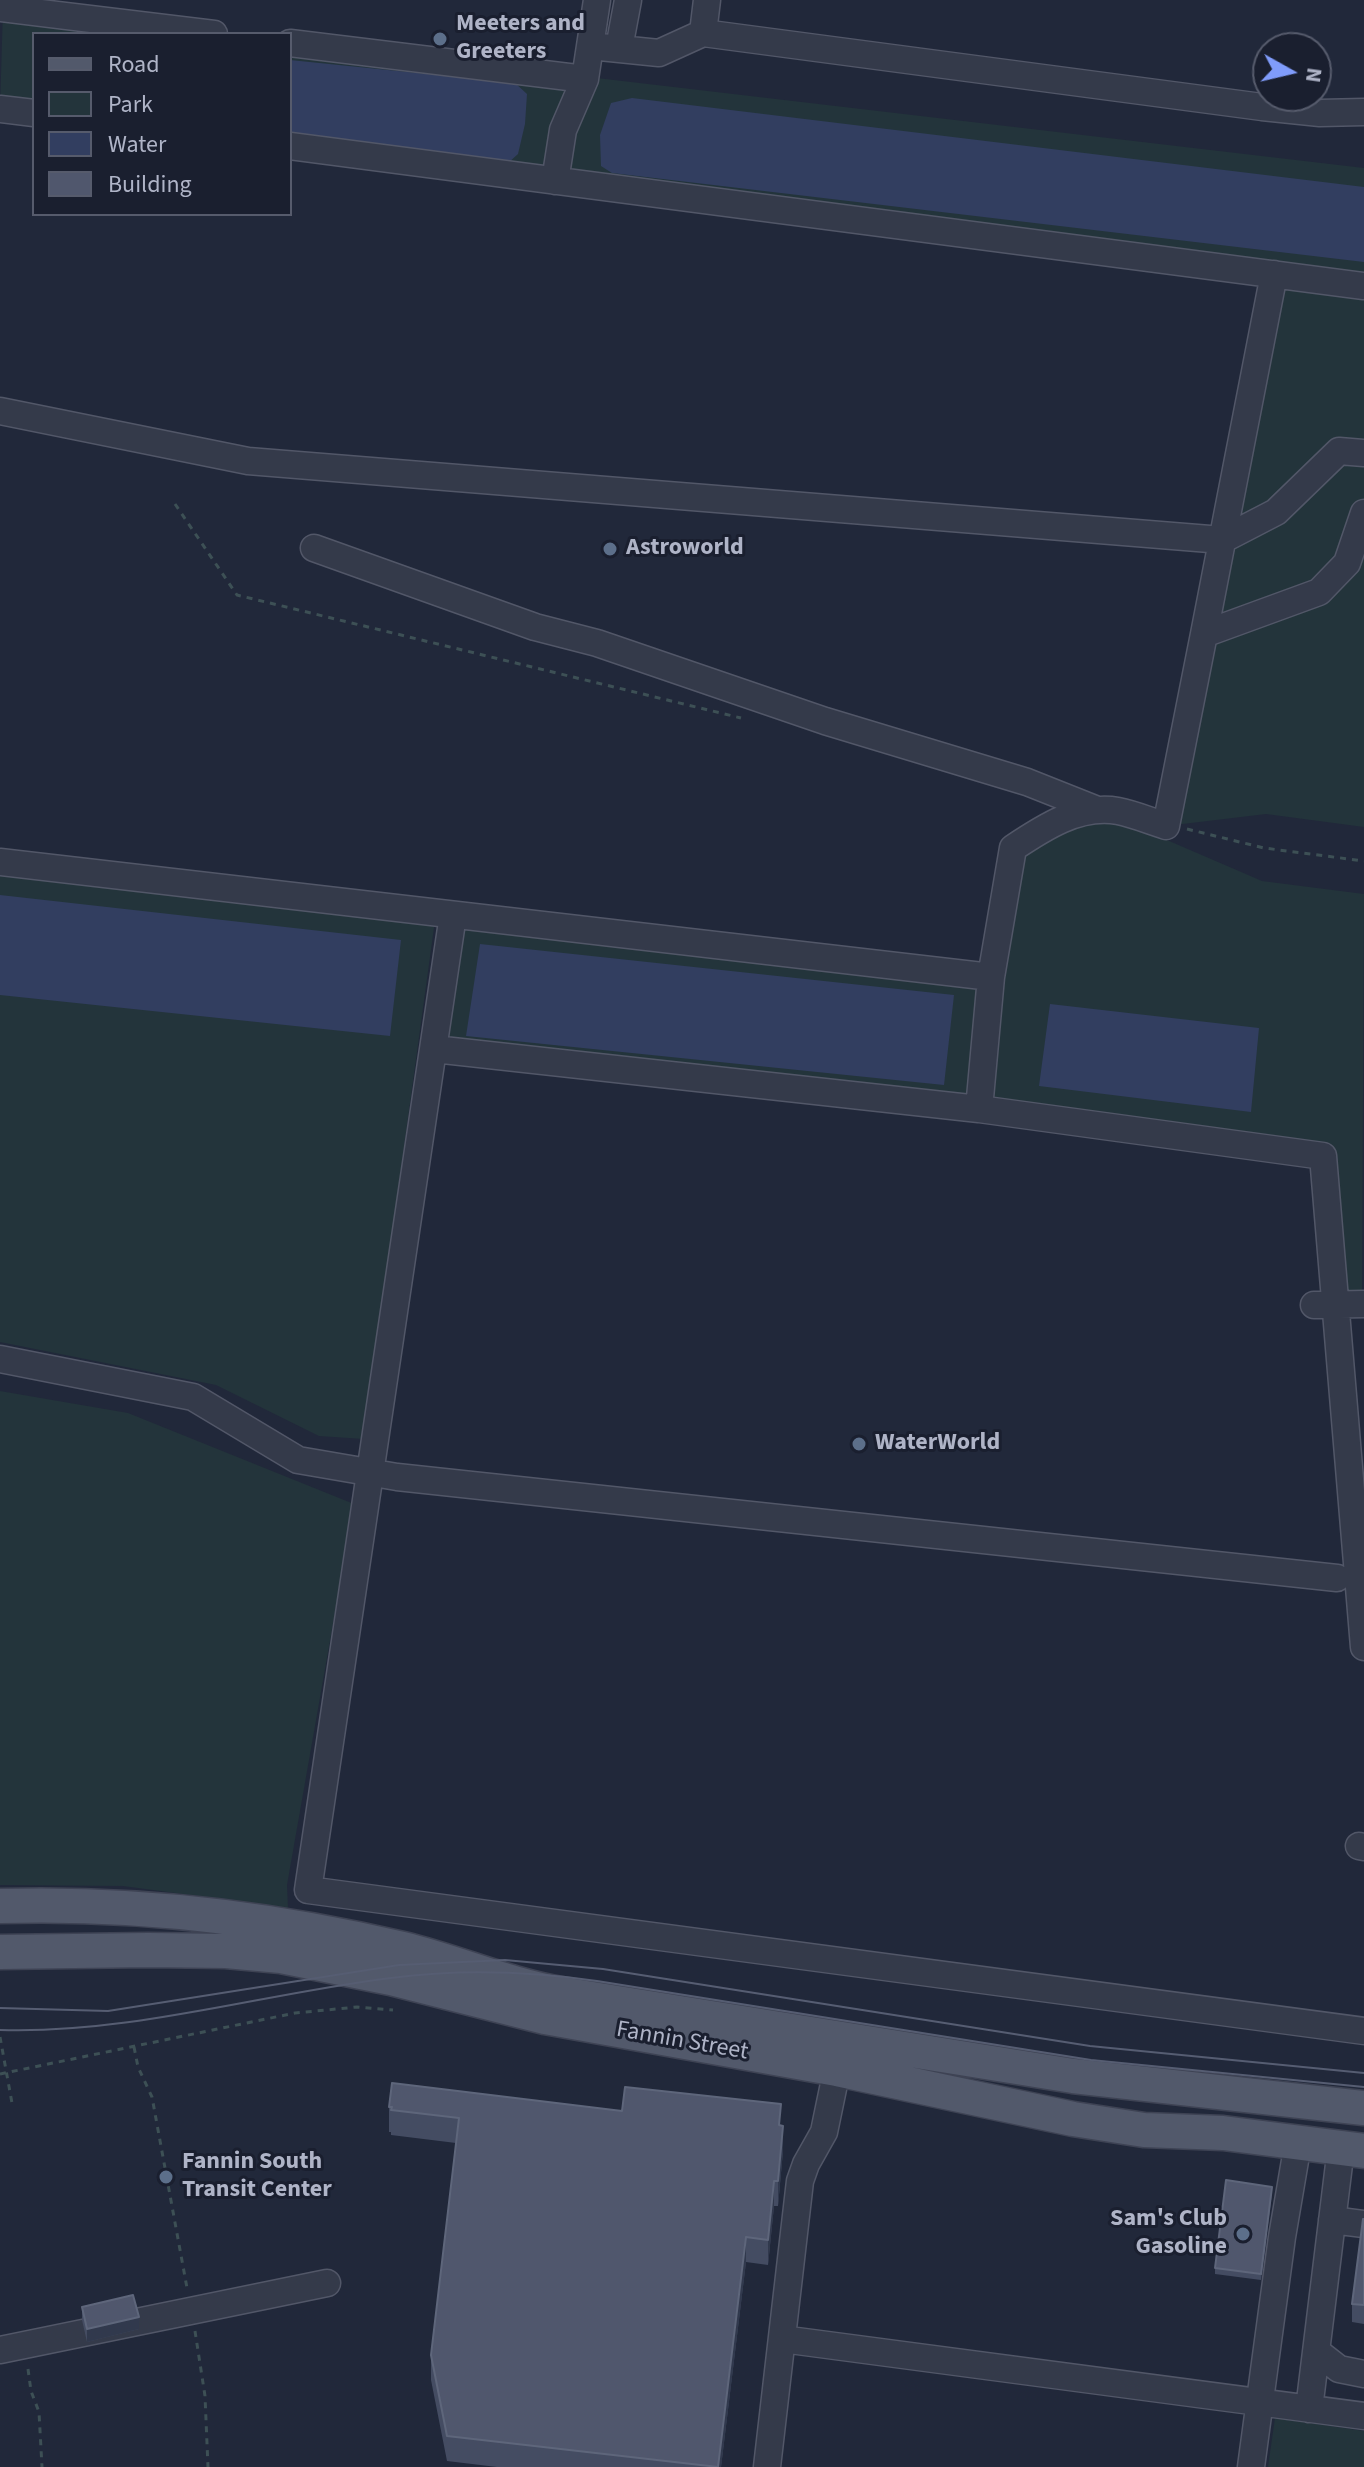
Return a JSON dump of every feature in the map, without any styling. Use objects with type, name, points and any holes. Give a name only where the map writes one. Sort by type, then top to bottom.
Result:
[{"type":"main road","name":"Fannin Street","points":[[0,1906],[142,1908],[232,1918],[403,1949],[540,1991],[840,2054],[1118,2127],[1223,2133],[1353,2149]]},
{"type":"main road","name":"Fannin Street","points":[[0,1952],[148,1950],[263,1953],[391,1978],[545,2017],[840,2054],[1364,2108]]},
{"type":"lane","points":[[555,181],[563,130],[585,79],[597,0]]},
{"type":"lane","points":[[619,48],[628,0]]},
{"type":"lane","points":[[703,33],[707,0]]},
{"type":"lane","points":[[0,8],[198,32]]},
{"type":"lane","points":[[590,46],[659,53],[703,33],[1262,107],[1320,113],[1364,112]]},
{"type":"lane","points":[[292,43],[585,79]]},
{"type":"lane","points":[[0,109],[32,113]]},
{"type":"lane","points":[[292,146],[1364,286]]},
{"type":"lane","points":[[314,548],[535,627],[597,643],[833,724],[1027,782],[1095,809],[1117,811],[1167,824],[1274,274]]},
{"type":"lane","points":[[0,411],[248,461],[1222,540],[1276,512],[1339,451],[1364,453]]},
{"type":"lane","points":[[1204,634],[1319,592],[1347,563],[1364,513]]},
{"type":"lane","points":[[979,1109],[991,977],[1013,848],[1049,824],[1095,809]]},
{"type":"lane","points":[[0,862],[991,977]]},
{"type":"lane","points":[[453,915],[308,1890],[1364,2031]]},
{"type":"lane","points":[[434,1049],[979,1109],[1323,1156],[1324,1304],[1364,1647]]},
{"type":"lane","points":[[1324,1304],[1364,1304]]},
{"type":"lane","points":[[0,1359],[193,1397],[298,1460],[372,1473],[1337,1578]]},
{"type":"lane","points":[[767,2467],[800,2181],[806,2164],[821,2141],[840,2054]]},
{"type":"lane","points":[[1251,2467],[1298,2143]]},
{"type":"lane","points":[[1309,2409],[1332,2220],[1353,2149]]},
{"type":"lane","points":[[1332,2220],[1364,2224]]},
{"type":"lane","points":[[7,2360],[192,2311],[327,2283]]},
{"type":"lane","points":[[782,2339],[1364,2416]]},
{"type":"lane","points":[[1316,2351],[1339,2369],[1364,2374]]},
{"type":"path","points":[[175,504],[237,595],[745,719]]},
{"type":"path","points":[[1167,824],[1264,848],[1364,861]]},
{"type":"path","points":[[0,2074],[295,2013],[357,2007],[393,2010]]},
{"type":"path","points":[[0,2037],[12,2103]]},
{"type":"path","points":[[134,2047],[138,2067],[152,2097],[192,2311],[205,2396],[208,2467]]},
{"type":"path","points":[[7,2360],[30,2368],[31,2391],[39,2412],[42,2467]]},
{"type":"green space","points":[[3,8],[204,32],[32,32],[32,114],[0,109]]},
{"type":"green space","points":[[292,42],[1364,168],[1364,827],[1266,814],[1166,826],[1274,274],[292,147]]},
{"type":"green space","points":[[1095,809],[1262,881],[1364,894],[1362,1299],[1334,1303],[1323,1156],[434,1049],[453,915],[991,977],[1013,848]]},
{"type":"green space","points":[[0,865],[436,913],[364,1439],[319,1436],[216,1385],[0,1342]]},
{"type":"green space","points":[[0,1391],[128,1413],[354,1504],[287,1885],[288,1908],[123,1886],[0,1885]]},
{"type":"green space","points":[[1275,2418],[1364,2431],[1364,2467],[1268,2467]]},
{"type":"water","points":[[292,60],[515,83],[527,94],[525,124],[518,154],[508,163],[292,133]]},
{"type":"water","points":[[632,98],[1364,187],[1364,262],[612,173],[601,166],[600,135],[611,103]]},
{"type":"water","points":[[0,895],[401,940],[390,1036],[0,995]]},
{"type":"water","points":[[480,944],[954,995],[944,1085],[466,1036]]},
{"type":"water","points":[[1050,1004],[1259,1028],[1251,1112],[1039,1086]]},
{"type":"building","points":[[392,2083],[622,2111],[625,2087],[781,2104],[779,2125],[783,2126],[778,2181],[774,2181],[768,2240],[746,2237],[718,2467],[447,2436],[431,2355],[459,2118],[391,2110]]},
{"type":"building","name":"Sam's Club Gasoline","points":[[1226,2180],[1272,2187],[1261,2274],[1215,2268]]},
{"type":"building","points":[[1364,2219],[1364,2305],[1352,2304]]},
{"type":"building","points":[[133,2295],[139,2317],[87,2329],[82,2307]]},
{"type":"tram line","points":[[0,2008],[108,2011],[399,1965],[505,1960],[603,1969],[1090,2046],[1364,2073]]},
{"type":"tram line","points":[[0,2030],[49,2030],[147,2020],[342,1985],[417,1975],[520,1973],[597,1981],[1091,2060],[1364,2087]]},
{"type":"place","name":"Meeters and Greeters","points":[[440,39]]},
{"type":"place","name":"Astroworld","points":[[610,549]]},
{"type":"place","name":"WaterWorld","points":[[859,1444]]},
{"type":"place","name":"Fannin South Transit Center","points":[[166,2177]]},
{"type":"place","name":"Sam's Club Gasoline","points":[[1243,2234]]}]
